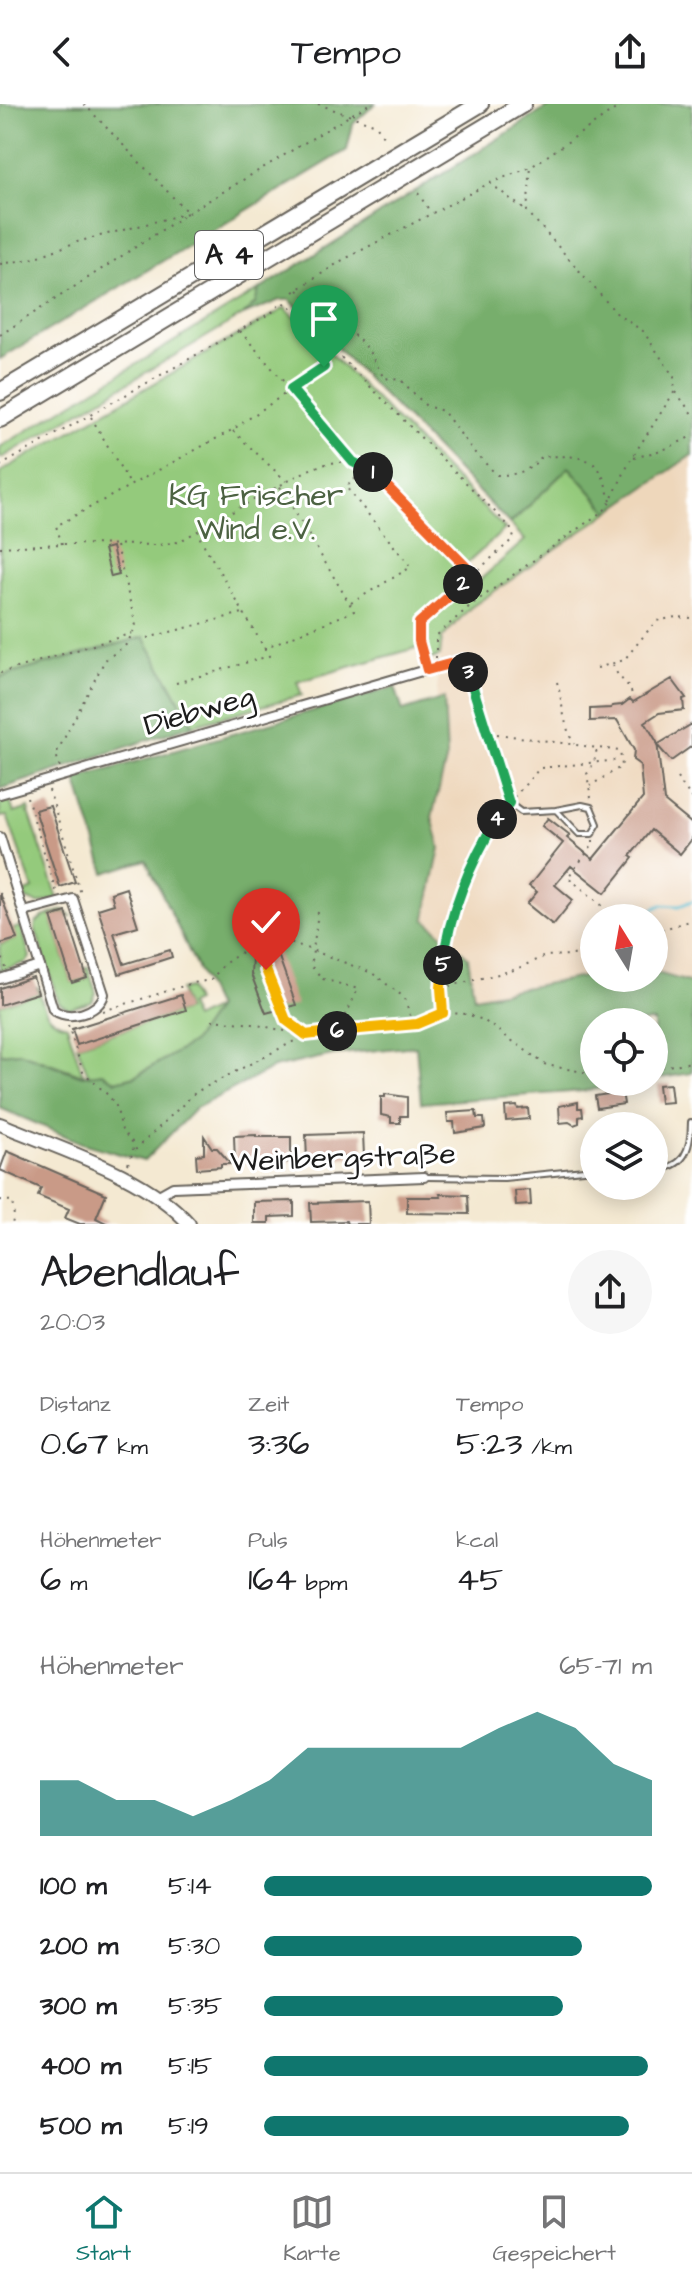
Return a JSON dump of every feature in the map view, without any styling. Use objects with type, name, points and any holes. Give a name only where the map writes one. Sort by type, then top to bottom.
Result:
[{"type":"highway","name":"A 4","points":[[0,392],[480,104]]},
{"type":"highway","name":"A 4","points":[[0,419],[523,104]]},
{"type":"main road","points":[[0,1124],[122,1176],[157,1196],[189,1224]]},
{"type":"street","name":"Diebweg","points":[[0,794],[434,668]]},
{"type":"street","points":[[412,674],[415,686]]},
{"type":"street","points":[[0,837],[53,1009],[66,1017],[96,1007],[102,1002],[104,994],[73,899],[24,912]]},
{"type":"street","points":[[4,978],[40,966]]},
{"type":"street","name":"Weinbergstraße","points":[[157,1196],[173,1187],[424,1177]]},
{"type":"lane","points":[[434,668],[464,660],[509,803],[521,812],[582,805],[591,807],[598,824],[592,834],[579,834],[556,810]]},
{"type":"lane","points":[[668,1168],[682,1159],[690,1142],[691,1122]]},
{"type":"lane","name":"Weinbergstraße","points":[[424,1177],[532,1176],[580,1171]]},
{"type":"path","points":[[84,104],[188,213]]},
{"type":"path","points":[[318,104],[332,106],[376,125],[383,136]]},
{"type":"path","points":[[0,335],[188,213],[369,104]]},
{"type":"path","points":[[294,292],[341,261],[490,183],[531,167],[623,104]]},
{"type":"path","points":[[527,211],[531,167]]},
{"type":"path","points":[[490,183],[527,211],[618,315],[643,331],[674,377],[675,391],[692,414]]},
{"type":"path","points":[[418,193],[432,214]]},
{"type":"path","points":[[0,264],[31,259],[77,242],[188,213]]},
{"type":"path","points":[[298,290],[339,329],[355,336],[367,348],[384,378],[401,380],[426,406],[443,411],[475,453],[497,475],[516,475],[532,468],[542,456],[574,456],[590,461],[602,472],[611,501]]},
{"type":"path","points":[[0,466],[287,303],[510,527],[514,538],[419,623],[419,641],[434,668]]},
{"type":"path","points":[[239,330],[353,462],[367,468],[473,574]]},
{"type":"path","points":[[62,544],[56,526],[232,430],[324,367]]},
{"type":"path","points":[[434,668],[436,636],[471,605],[607,508],[631,459],[675,391]]},
{"type":"path","points":[[90,415],[131,485]]},
{"type":"path","points":[[232,430],[286,481]]},
{"type":"path","points":[[631,459],[668,448],[692,436]]},
{"type":"path","points":[[0,547],[169,544],[323,464],[353,462]]},
{"type":"path","points":[[349,605],[411,567],[346,487],[367,468]]},
{"type":"path","points":[[264,648],[354,611],[279,485]]},
{"type":"path","points":[[176,683],[269,656],[196,532]]},
{"type":"path","points":[[62,776],[56,754],[105,660],[125,646],[136,626],[116,545]]},
{"type":"path","points":[[147,638],[244,613]]},
{"type":"path","points":[[597,668],[624,660],[656,621],[692,618]]},
{"type":"path","points":[[0,673],[133,633]]},
{"type":"path","points":[[612,664],[616,676],[628,684],[633,698]]},
{"type":"path","points":[[557,682],[564,724],[574,745]]},
{"type":"path","points":[[488,733],[620,751],[622,766],[590,786]]},
{"type":"path","points":[[591,807],[587,774],[594,763],[597,748]]},
{"type":"path","points":[[443,1013],[441,988],[444,951],[464,887],[483,842],[509,803],[540,768],[619,760]]},
{"type":"path","points":[[677,778],[692,798]]},
{"type":"path","points":[[46,781],[82,895],[73,899]]},
{"type":"path","points":[[24,787],[60,902]]},
{"type":"path","points":[[592,834],[593,845],[568,877],[600,904]]},
{"type":"path","points":[[318,912],[311,966],[323,979],[358,989],[338,1031]]},
{"type":"path","points":[[668,928],[691,922]]},
{"type":"path","points":[[96,1007],[101,1012],[211,980],[224,964],[259,940],[290,942],[372,973],[405,998],[413,1024]]},
{"type":"path","points":[[0,951],[4,978]]},
{"type":"path","points":[[441,988],[514,970],[545,956],[580,953]]},
{"type":"path","points":[[265,960],[286,1020],[306,1035]]},
{"type":"path","points":[[212,1020],[253,1024],[306,1035],[413,1024],[443,1013],[477,1016],[546,1065],[580,1071]]},
{"type":"path","points":[[66,1017],[83,1072],[116,1106],[122,1130],[132,1142],[133,1152]]},
{"type":"path","points":[[122,1176],[133,1152],[196,1092],[306,1035]]},
{"type":"path","points":[[668,1066],[692,1062]]},
{"type":"path","points":[[0,1200],[12,1201],[12,1224]]},
{"type":"shaded area","points":[[692,455],[692,1073],[668,1077],[668,1008],[580,1008],[580,1091],[421,1103],[417,1046],[442,638],[470,608]]},
{"type":"green space","points":[[0,104],[375,104],[353,124],[347,150],[0,359]]},
{"type":"green space","points":[[553,104],[692,104],[692,455],[609,512],[569,467],[510,524],[290,300],[280,300],[243,315],[255,304],[259,290]]},
{"type":"green space","points":[[259,290],[255,304],[243,315],[0,459],[0,447]]},
{"type":"green space","name":"KG Frischer Wind e.V.","points":[[285,308],[505,529],[447,582],[473,586],[525,540],[510,524],[569,467],[609,512],[470,608],[442,638],[440,656],[428,660],[423,646],[297,682],[302,695],[193,725],[144,637],[0,677],[0,472]]},
{"type":"green space","points":[[144,637],[193,725],[0,789],[0,677]]},
{"type":"green space","points":[[395,687],[403,711],[444,698],[447,757],[432,817],[440,848],[425,919],[468,957],[474,997],[580,978],[580,992],[668,992],[668,976],[692,983],[692,1073],[668,1077],[668,1008],[580,1008],[580,1091],[421,1103],[416,1046],[332,1055],[273,1068],[196,1108],[144,1161],[82,1143],[0,1108],[0,1054],[19,1052],[82,1076],[102,1073],[116,1081],[136,1076],[192,1043],[216,1008],[146,860],[105,873],[76,779]]},
{"type":"green space","points":[[10,801],[14,813],[29,808],[30,812],[27,813],[58,898],[38,904],[26,899],[24,893],[33,889],[7,816],[0,817],[0,803]]},
{"type":"green space","points":[[64,910],[71,916],[68,917],[66,912],[51,917],[72,982],[87,978],[84,968],[88,967],[96,993],[92,1002],[69,1009],[59,1003],[35,928],[43,917]]},
{"type":"green space","points":[[21,926],[30,957],[27,962],[0,971],[0,941],[2,944],[16,939],[13,929]]},
{"type":"green space","points":[[36,987],[49,1016],[67,1025],[86,1076],[19,1052],[0,1054],[0,1005],[37,993]]},
{"type":"green space","points":[[189,988],[195,1002],[188,1005],[194,1019],[216,1008],[192,1043],[135,1076],[116,1081],[102,1073],[88,1074],[77,1045],[186,1010],[180,990]]},
{"type":"building","points":[[112,547],[119,575],[111,577],[104,549]]},
{"type":"building","points":[[672,679],[686,698],[683,699],[684,710],[659,713],[645,722],[657,742],[664,801],[692,824],[692,839],[680,854],[651,830],[605,893],[571,866],[555,885],[573,900],[553,925],[527,904],[537,892],[529,886],[563,843],[542,826],[548,818],[593,859],[643,798],[640,765],[633,760],[634,750],[617,720],[590,721],[590,709],[611,708],[630,699],[633,702]]},
{"type":"building","points":[[692,724],[692,746],[671,761],[657,745]]},
{"type":"building","points":[[50,806],[75,882],[60,887],[35,810]]},
{"type":"building","points":[[126,888],[138,926],[114,933],[124,964],[170,950],[172,957],[119,974],[98,909],[114,904],[111,893]]},
{"type":"building","points":[[0,893],[17,939],[0,944]]},
{"type":"building","points":[[66,912],[87,978],[72,983],[51,917]]},
{"type":"building","points":[[275,946],[296,1005],[266,1013],[251,974],[252,957],[270,957],[268,949]]},
{"type":"building","points":[[33,977],[38,993],[0,1005],[0,988]]},
{"type":"building","points":[[181,995],[186,1010],[77,1045],[72,1029]]},
{"type":"building","points":[[668,1084],[672,1102],[660,1103],[659,1096],[668,1096]]},
{"type":"building","points":[[385,1094],[407,1097],[407,1116],[400,1116],[400,1123],[391,1123],[391,1117],[381,1115],[381,1097]]},
{"type":"building","points":[[595,1096],[623,1096],[624,1104],[597,1108]]},
{"type":"building","points":[[578,1102],[578,1108],[582,1108],[582,1112],[579,1123],[560,1123],[559,1106]]},
{"type":"building","points":[[517,1106],[518,1109],[528,1108],[529,1119],[506,1121],[505,1107]]},
{"type":"building","points":[[476,1111],[477,1118],[484,1118],[485,1128],[455,1133],[454,1122],[448,1122],[447,1113]]},
{"type":"building","points":[[363,1133],[364,1156],[307,1160],[306,1135]]},
{"type":"building","points":[[204,1136],[212,1148],[217,1148],[231,1164],[197,1169],[196,1155],[204,1154]]},
{"type":"building","points":[[234,1136],[291,1137],[291,1162],[235,1163]]},
{"type":"building","points":[[7,1151],[106,1194],[96,1218],[108,1224],[80,1224],[65,1218],[69,1209],[38,1196],[41,1188],[0,1170]]},
{"type":"building","points":[[530,1190],[531,1205],[516,1206],[515,1191]]},
{"type":"building","points":[[440,1194],[468,1195],[469,1214],[407,1213],[407,1197],[441,1197]]},
{"type":"building","points":[[294,1201],[294,1216],[269,1217],[269,1223],[254,1223],[254,1202]]},
{"type":"building","points":[[368,1201],[369,1224],[311,1222],[310,1203]]},
{"type":"waterway","points":[[668,905],[679,906],[692,901]]},
{"type":"route","points":[[266,970],[286,1020],[306,1035],[417,1024],[443,1013],[441,988],[444,951],[452,921],[483,842],[509,803],[464,660],[427,670],[419,641],[419,623],[473,574],[372,471],[353,462],[291,389],[324,367]]}]
